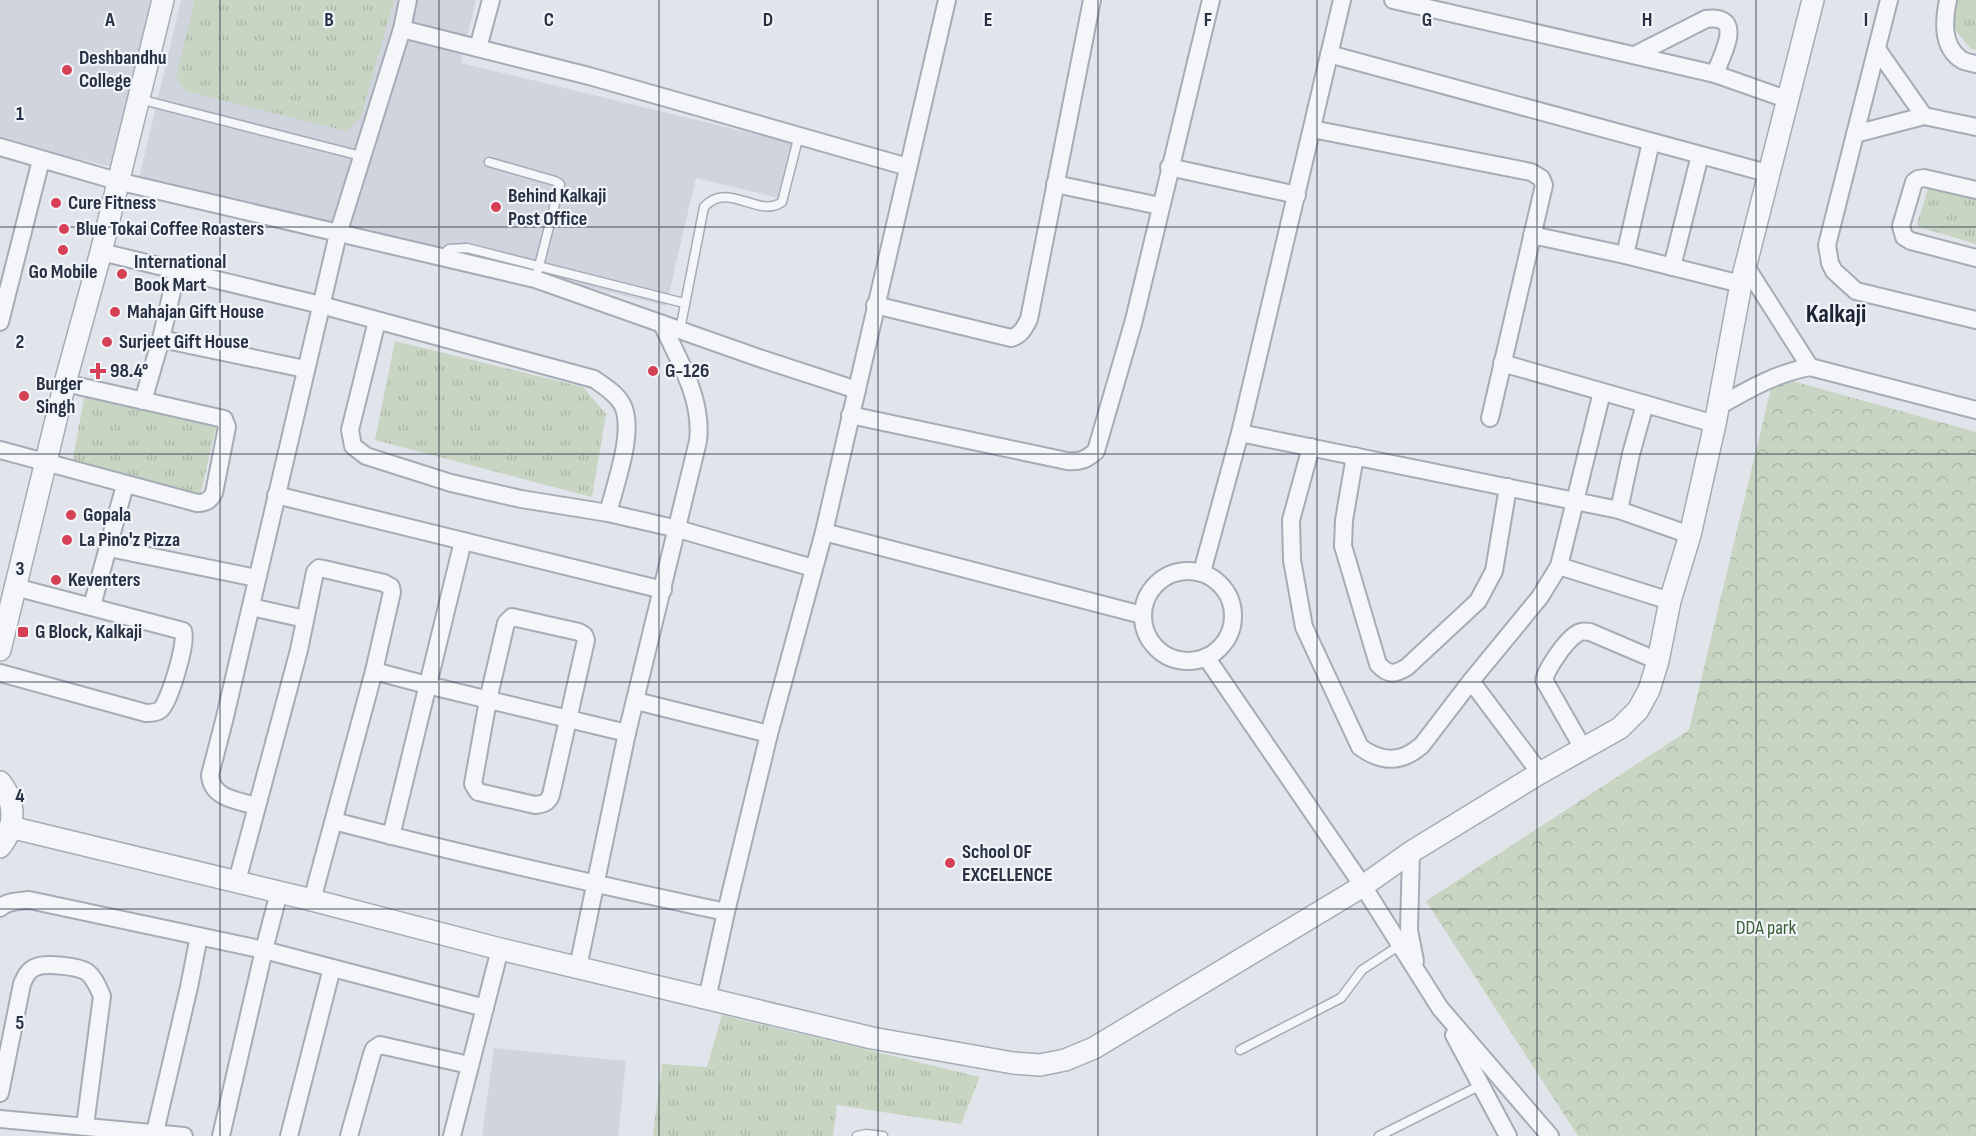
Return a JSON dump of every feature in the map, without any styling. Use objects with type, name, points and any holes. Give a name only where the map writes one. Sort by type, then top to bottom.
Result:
[{"type":"street","points":[[0,650],[4,616],[15,587],[163,0]]},
{"type":"street","points":[[256,806],[219,794],[211,783],[210,775],[338,234],[402,29],[408,0]]},
{"type":"street","points":[[478,48],[491,0]]},
{"type":"street","points":[[707,999],[768,734],[824,532],[947,0]]},
{"type":"street","points":[[875,305],[1001,336],[1011,338],[1018,336],[1029,320],[1092,0]]},
{"type":"street","points":[[850,416],[1067,461],[1079,462],[1088,459],[1096,451],[1134,320],[1210,0]]},
{"type":"street","points":[[1202,572],[1240,433],[1342,0]]},
{"type":"street","points":[[1394,0],[1715,74],[1786,99]]},
{"type":"street","points":[[10,827],[237,881],[500,949],[872,1038],[1013,1063],[1040,1065],[1065,1060],[1094,1048],[1363,886],[1411,852],[1540,773],[1584,750],[1632,718],[1649,690],[1658,661],[1670,601],[1690,535],[1717,415],[1743,275],[1810,10],[1797,0]]},
{"type":"street","points":[[1889,0],[1827,245],[1830,263],[1834,271],[1856,291],[1976,320]]},
{"type":"street","points":[[1948,0],[1944,19],[1952,50],[1962,61],[1976,64]]},
{"type":"street","points":[[1635,55],[1706,20],[1726,21],[1729,33],[1715,74]]},
{"type":"street","points":[[402,29],[589,76],[908,166]]},
{"type":"street","points":[[1877,49],[1924,116]]},
{"type":"street","points":[[1329,54],[1767,173]]},
{"type":"street","points":[[1855,134],[1924,116],[1976,127]]},
{"type":"street","points":[[1312,129],[1537,174],[1541,178],[1544,185],[1490,418]]},
{"type":"street","points":[[1625,255],[1651,142]]},
{"type":"street","points":[[0,147],[117,181],[338,234],[439,257],[537,273],[662,324],[857,390]]},
{"type":"street","points":[[1672,267],[1700,155]]},
{"type":"street","points":[[0,322],[41,160]]},
{"type":"street","points":[[1169,167],[1297,195]]},
{"type":"street","points":[[1976,190],[1924,178],[1918,179],[1914,182],[1901,226],[1904,237],[1911,241],[1976,258]]},
{"type":"street","points":[[1055,184],[1160,206]]},
{"type":"street","points":[[1532,235],[1672,267],[1743,275],[1810,367]]},
{"type":"street","points":[[101,252],[321,305],[594,379],[611,391],[621,403],[627,418],[628,432],[608,513]]},
{"type":"street","points":[[143,401],[161,339],[177,270]]},
{"type":"street","points":[[377,321],[350,430],[351,442],[358,451],[366,456],[451,483],[678,529],[813,568]]},
{"type":"street","points":[[578,967],[627,733],[698,441],[700,424],[693,394],[662,324]]},
{"type":"street","points":[[161,339],[305,369]]},
{"type":"street","points":[[1502,363],[1645,404],[1717,415],[1762,382],[1810,367],[1976,410]]},
{"type":"street","points":[[0,450],[197,503],[204,503],[210,499],[214,493],[227,427],[224,418],[65,383]]},
{"type":"street","points":[[1311,447],[1292,520],[1292,560],[1304,627],[1360,747],[1372,756],[1401,759],[1422,745],[1540,597],[1559,566],[1602,392]]},
{"type":"street","points":[[1619,510],[1645,404]]},
{"type":"street","points":[[1240,433],[1619,510],[1690,535]]},
{"type":"street","points":[[1355,456],[1342,546],[1378,664],[1384,672],[1392,673],[1407,667],[1478,601],[1494,571],[1508,487]]},
{"type":"street","points":[[92,606],[125,484]]},
{"type":"street","points":[[276,495],[663,590]]},
{"type":"street","points":[[824,532],[1142,615]]},
{"type":"street","points":[[391,836],[463,540]]},
{"type":"street","points":[[109,548],[256,578]]},
{"type":"street","points":[[1559,566],[1670,601]]},
{"type":"street","points":[[237,881],[299,650],[315,572],[319,568],[388,584],[392,592],[374,671],[312,900]]},
{"type":"street","points":[[1184,570],[1202,572],[1221,585],[1229,597],[1232,625],[1227,638],[1218,649],[1194,661],[1181,661],[1168,657],[1149,639],[1142,615],[1150,590],[1160,580],[1184,570]]},
{"type":"street","points":[[0,673],[146,714],[159,711],[164,706],[185,638],[184,632],[15,587]]},
{"type":"street","points":[[251,607],[305,619]]},
{"type":"street","points":[[510,617],[576,631],[584,635],[586,646],[550,798],[547,802],[535,804],[478,792],[473,784],[488,700],[506,623],[510,617]]},
{"type":"street","points":[[1584,750],[1544,680],[1549,668],[1574,635],[1583,631],[1590,632],[1658,661]]},
{"type":"street","points":[[1206,657],[1363,886],[1417,970],[1440,1008],[1508,1136]]},
{"type":"street","points":[[374,671],[426,686],[627,733]]},
{"type":"street","points":[[1471,681],[1540,773]]},
{"type":"street","points":[[636,701],[768,734]]},
{"type":"street","points":[[0,782],[12,805],[12,820],[8,835],[0,847]]},
{"type":"street","points":[[334,821],[595,884],[726,912]]},
{"type":"street","points":[[1411,852],[1409,930],[1417,970]]},
{"type":"street","points":[[221,1136],[279,892]]},
{"type":"street","points":[[0,908],[3,905],[29,900],[264,950],[485,1008]]},
{"type":"street","points":[[155,1132],[199,936]]},
{"type":"street","points":[[452,1136],[500,949]]},
{"type":"street","points":[[0,1093],[21,984],[27,973],[35,967],[44,965],[73,967],[87,972],[96,982],[102,996],[85,1126]]},
{"type":"street","points":[[289,1136],[332,968]]},
{"type":"street","points":[[1440,1008],[1550,1136]]},
{"type":"street","points":[[349,1136],[376,1046],[469,1065]]},
{"type":"street","points":[[0,1119],[184,1136]]},
{"type":"lane","points":[[139,99],[361,156]]},
{"type":"lane","points":[[680,330],[704,207],[710,201],[723,197],[766,207],[782,202],[799,135]]},
{"type":"lane","points":[[489,162],[560,184],[537,273],[684,303]]},
{"type":"lane","points":[[1240,1050],[1341,998],[1362,970],[1401,945]]},
{"type":"lane","points":[[1379,1136],[1481,1085]]},
{"type":"lane","points":[[857,1136],[866,1134],[883,1136]]},
{"type":"shaded area","name":"Deshbandhu College","points":[[0,0],[151,0],[112,167],[0,140]]},
{"type":"shaded area","points":[[181,0],[476,0],[461,63],[800,145],[787,200],[696,178],[666,306],[139,178]]},
{"type":"shaded area","points":[[494,1048],[626,1061],[618,1136],[482,1136]]},
{"type":"green space","points":[[195,0],[394,0],[360,119],[346,131],[186,91],[176,77]]},
{"type":"green space","points":[[1957,0],[1976,0],[1976,50],[1971,49],[1951,25]]},
{"type":"green space","points":[[1928,189],[1976,199],[1976,244],[1919,227],[1917,224]]},
{"type":"green space","points":[[395,341],[583,387],[606,414],[592,497],[375,440]]},
{"type":"green space","name":"DDA park","points":[[1774,376],[1976,432],[1976,1136],[1578,1136],[1426,901],[1689,730]]},
{"type":"green space","points":[[85,393],[217,423],[200,496],[72,464]]},
{"type":"green space","points":[[722,1015],[980,1077],[961,1124],[837,1105],[833,1136],[653,1136],[662,1064],[707,1067]]},
{"type":"place","name":"Deshbandhu College","points":[[67,70]]},
{"type":"place","name":"Cure Fitness","points":[[56,203]]},
{"type":"place","name":"Behind Kalkaji Post Office","points":[[496,207]]},
{"type":"place","name":"Blue Tokai Coffee Roasters","points":[[64,229]]},
{"type":"place","name":"Go Mobile","points":[[63,250]]},
{"type":"place","name":"International Book Mart","points":[[122,274]]},
{"type":"place","name":"Mahajan Gift House","points":[[115,312]]},
{"type":"place","name":"Surjeet Gift House","points":[[107,342]]},
{"type":"place","name":"98.4°","points":[[98,371]]},
{"type":"place","name":"G-126","points":[[653,371]]},
{"type":"place","name":"Burger Singh","points":[[24,396]]},
{"type":"place","name":"Gopala","points":[[71,515]]},
{"type":"place","name":"La Pino'z Pizza","points":[[67,540]]},
{"type":"place","name":"Keventers","points":[[56,580]]},
{"type":"place","name":"G Block, Kalkaji","points":[[23,632]]},
{"type":"place","name":"School OF EXCELLENCE","points":[[950,863]]},
{"type":"district","name":"Kalkaji","points":[[1836,314]]}]
